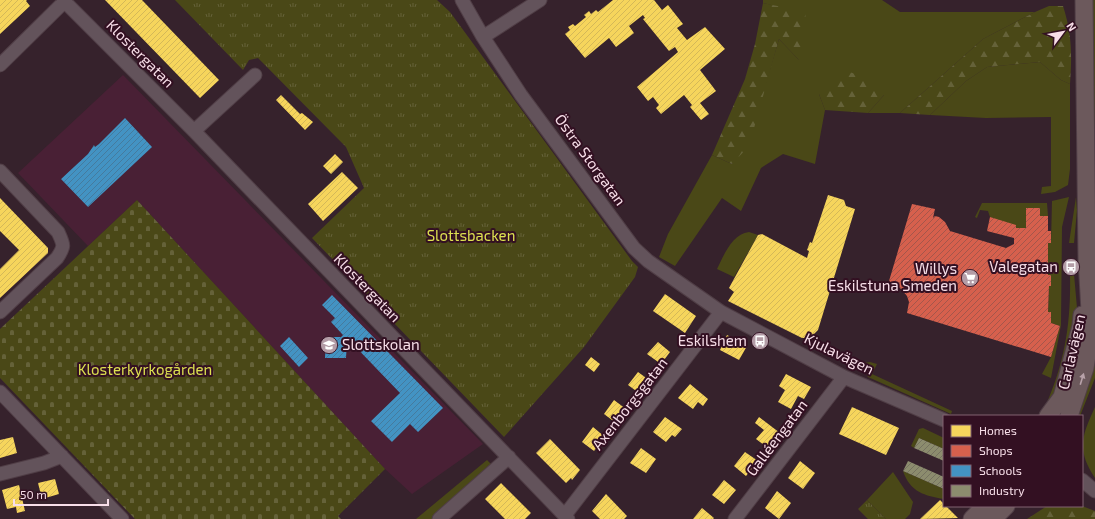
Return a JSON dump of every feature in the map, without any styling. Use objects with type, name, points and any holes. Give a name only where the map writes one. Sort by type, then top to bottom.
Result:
[{"type":"main road","name":"Carlavägen","points":[[1049,415],[1062,397],[1081,326],[1087,259],[1090,165],[1084,0]]},
{"type":"main road","name":"Carlavägen","points":[[1069,415],[1085,368],[1090,329],[1087,259]]},
{"type":"main road","points":[[972,519],[984,507]]},
{"type":"main road","points":[[993,519],[1005,507]]},
{"type":"street","points":[[0,66],[65,0]]},
{"type":"street","name":"Klostergatan","points":[[65,0],[194,131],[566,517]]},
{"type":"street","name":"Östra Storgatan","points":[[462,0],[483,37],[521,94],[634,248],[648,261],[722,312]]},
{"type":"street","points":[[483,37],[540,0]]},
{"type":"street","points":[[194,131],[255,75]]},
{"type":"street","points":[[0,171],[58,232],[64,248],[57,258],[0,312]]},
{"type":"street","name":"Kjulavägen","points":[[722,312],[844,377],[943,420]]},
{"type":"street","name":"Axenborgsgatan","points":[[566,517],[722,312]]},
{"type":"street","name":"Galléengatan","points":[[735,519],[844,377]]},
{"type":"street","points":[[0,392],[122,519]]},
{"type":"street","points":[[0,474],[44,463],[62,456]]},
{"type":"street","points":[[439,519],[509,457]]},
{"type":"street","points":[[1083,481],[1095,490]]},
{"type":"street","points":[[1083,490],[1095,496]]},
{"type":"shaded area","name":"Slottskolan","points":[[123,75],[483,444],[412,494],[385,469],[137,200],[88,246],[18,173]]},
{"type":"green space","name":"Slottsbacken","points":[[175,0],[437,0],[450,12],[632,261],[638,267],[635,277],[584,347],[504,437],[312,238],[364,188],[346,147],[258,58],[249,60],[243,70]]},
{"type":"green space","points":[[763,0],[882,0],[900,12],[1035,12],[983,39],[900,113],[868,113],[884,95],[819,94],[825,110],[815,164],[783,154],[761,168],[741,211],[722,198],[675,266],[659,257],[668,234],[712,155],[732,164],[763,93],[779,39],[799,60],[779,7],[763,3]]},
{"type":"green space","points":[[1091,0],[1095,0],[1095,149],[1093,145]]},
{"type":"green space","points":[[763,3],[806,12],[799,60],[779,39],[749,146],[732,164],[712,155],[745,79],[755,44]]},
{"type":"green space","points":[[1049,6],[1063,6],[1066,16],[1071,45],[1070,84],[1061,80],[1040,62],[987,67],[966,81],[930,115],[900,113],[983,39]]},
{"type":"green space","points":[[1040,62],[1061,80],[1070,84],[1070,169],[1068,185],[1055,192],[1041,194],[1042,187],[1051,186],[1051,117],[986,118],[930,115],[966,81],[987,67]]},
{"type":"green space","points":[[846,71],[869,78],[884,95],[868,113],[825,110],[819,94]]},
{"type":"green space","points":[[1069,197],[1062,227],[1061,325],[1051,378],[1042,374],[1051,357],[1060,326],[1051,323],[1051,312],[1048,312],[1051,275],[1048,275],[1048,243],[1051,242],[1052,201]]},
{"type":"green space","points":[[1076,197],[1077,210],[1074,243],[1069,243]]},
{"type":"green space","name":"Klosterkyrkogården","points":[[137,200],[385,469],[338,516],[341,519],[135,519],[0,378],[0,329]]},
{"type":"green space","points":[[982,203],[1047,203],[1048,216],[1040,216],[1040,208],[1026,208],[1026,228],[1016,228],[990,217],[988,211],[980,210],[977,218],[975,217]]},
{"type":"green space","points":[[749,232],[758,235],[734,277],[717,269],[733,241]]},
{"type":"green space","points":[[1070,274],[1074,274],[1077,308],[1052,402],[1046,405],[1058,373],[1066,341]]},
{"type":"green space","points":[[1095,307],[1095,378],[1080,415],[1073,415]]},
{"type":"green space","points":[[870,362],[877,364],[872,374],[952,411],[951,414],[868,377],[865,371],[864,363]]},
{"type":"green space","points":[[1095,407],[1095,478],[1085,459],[1083,442],[1087,426]]},
{"type":"green space","points":[[923,428],[943,438],[943,449],[919,438],[914,448],[911,446],[919,429]]},
{"type":"green space","points":[[487,460],[492,465],[433,519],[416,519]]},
{"type":"green space","points":[[903,471],[943,489],[943,499],[919,492],[906,478]]},
{"type":"green space","points":[[893,472],[913,502],[910,514],[905,519],[886,519],[867,500]]},
{"type":"green space","points":[[867,500],[886,519],[868,519],[858,509]]},
{"type":"green space","points":[[1083,506],[1095,511],[1095,519],[1027,519],[1045,507]]},
{"type":"building: Homes","points":[[0,0],[27,0],[26,1],[30,6],[0,34]]},
{"type":"building: Homes","points":[[105,0],[142,0],[219,80],[200,98]]},
{"type":"building: Homes","points":[[613,0],[654,0],[662,10],[668,5],[683,24],[677,28],[687,40],[705,27],[725,49],[700,70],[716,91],[700,103],[709,114],[701,120],[690,107],[692,105],[684,95],[661,114],[656,108],[659,105],[653,97],[648,101],[637,87],[678,52],[675,47],[669,51],[643,19],[645,18],[643,15],[629,26],[634,33],[616,47],[609,38],[585,58],[565,34],[570,30],[568,27],[573,24],[575,26],[586,17],[584,15],[589,11],[591,14],[596,10],[598,12]]},
{"type":"building: Homes","points":[[281,95],[300,114],[302,113],[313,122],[305,130],[276,100]]},
{"type":"building: Homes","points":[[335,154],[343,162],[331,174],[323,166]]},
{"type":"building: Homes","points":[[342,172],[358,188],[323,221],[308,204]]},
{"type":"building: Homes","points":[[828,195],[844,200],[846,206],[855,209],[818,330],[810,338],[802,338],[728,301],[734,292],[729,288],[758,235],[762,234],[807,258],[809,251],[807,250],[810,242],[812,243]]},
{"type":"building: Homes","points":[[0,198],[48,248],[48,253],[0,298],[0,269],[19,250],[0,231]]},
{"type":"building: Homes","points":[[665,294],[696,316],[685,333],[653,311]]},
{"type":"building: Homes","points":[[727,335],[747,346],[739,360],[720,350]]},
{"type":"building: Homes","points":[[658,342],[670,352],[661,364],[647,354]]},
{"type":"building: Homes","points":[[591,357],[600,364],[594,372],[585,365]]},
{"type":"building: Homes","points":[[638,372],[649,380],[639,393],[628,385]]},
{"type":"building: Homes","points":[[786,374],[811,387],[804,399],[798,396],[791,409],[778,402],[785,390],[779,386]]},
{"type":"building: Homes","points":[[690,384],[708,399],[703,406],[698,402],[693,409],[678,398]]},
{"type":"building: Homes","points":[[614,400],[626,409],[616,423],[604,414]]},
{"type":"building: Homes","points":[[852,407],[899,428],[886,455],[839,434]]},
{"type":"building: Homes","points":[[665,417],[682,429],[675,437],[672,435],[666,442],[653,432]]},
{"type":"building: Homes","points":[[759,417],[780,433],[768,448],[756,439],[764,430],[755,423]]},
{"type":"building: Homes","points":[[593,427],[605,437],[594,451],[582,442]]},
{"type":"building: Homes","points":[[13,437],[17,453],[0,458],[0,440]]},
{"type":"building: Homes","points":[[550,439],[580,470],[572,480],[571,478],[566,483],[536,453]]},
{"type":"building: Homes","points":[[641,448],[656,459],[646,473],[630,463]]},
{"type":"building: Homes","points":[[745,452],[758,461],[746,476],[734,466]]},
{"type":"building: Homes","points":[[800,461],[815,473],[803,489],[788,478]]},
{"type":"building: Homes","points":[[55,479],[59,494],[42,499],[38,483]]},
{"type":"building: Homes","points":[[724,480],[736,490],[724,504],[712,495]]},
{"type":"building: Homes","points":[[501,483],[531,513],[525,519],[505,519],[485,499]]},
{"type":"building: Homes","points":[[19,485],[25,511],[17,513],[16,507],[7,509],[2,490]]},
{"type":"building: Homes","points":[[777,491],[791,503],[779,519],[765,508]]},
{"type":"building: Homes","points":[[606,494],[627,516],[624,519],[600,519],[592,511]]},
{"type":"building: Homes","points":[[940,500],[943,503],[943,507],[947,507],[958,518],[920,519]]},
{"type":"building: Homes","points":[[702,508],[714,518],[693,519]]},
{"type":"building: Shops","name":"Willys Eskilstuna Smeden","points":[[912,204],[935,209],[933,218],[935,216],[939,217],[945,222],[950,231],[1006,248],[1014,244],[1014,238],[987,231],[990,217],[1016,225],[1016,228],[1026,228],[1026,208],[1040,208],[1040,216],[1048,216],[1048,231],[1051,231],[1051,243],[1048,243],[1048,275],[1051,275],[1051,286],[1049,286],[1048,312],[1051,312],[1051,323],[1060,326],[1051,357],[907,313],[909,302],[907,296],[900,288],[889,281]]},
{"type":"building: Schools","points":[[125,118],[152,147],[88,207],[61,179],[88,154],[94,145],[95,147],[99,144]]},
{"type":"building: Schools","points":[[332,295],[443,408],[418,432],[410,424],[392,442],[371,421],[400,393],[349,340],[347,342],[346,358],[325,358],[326,337],[341,337],[343,335],[331,322],[335,318],[322,305]]},
{"type":"building: Schools","points":[[289,337],[308,358],[299,367],[280,346]]},
{"type":"building: Industry","points":[[919,438],[943,449],[943,461],[914,448]]},
{"type":"building: Industry","points":[[908,461],[943,477],[943,489],[903,471]]},
{"type":"place","name":"Valegatan","points":[[1071,267]]},
{"type":"place","name":"Willys Eskilstuna Smeden","points":[[970,278]]},
{"type":"place","name":"Eskilshem","points":[[760,341]]},
{"type":"place","name":"Slottskolan","points":[[329,345]]}]
